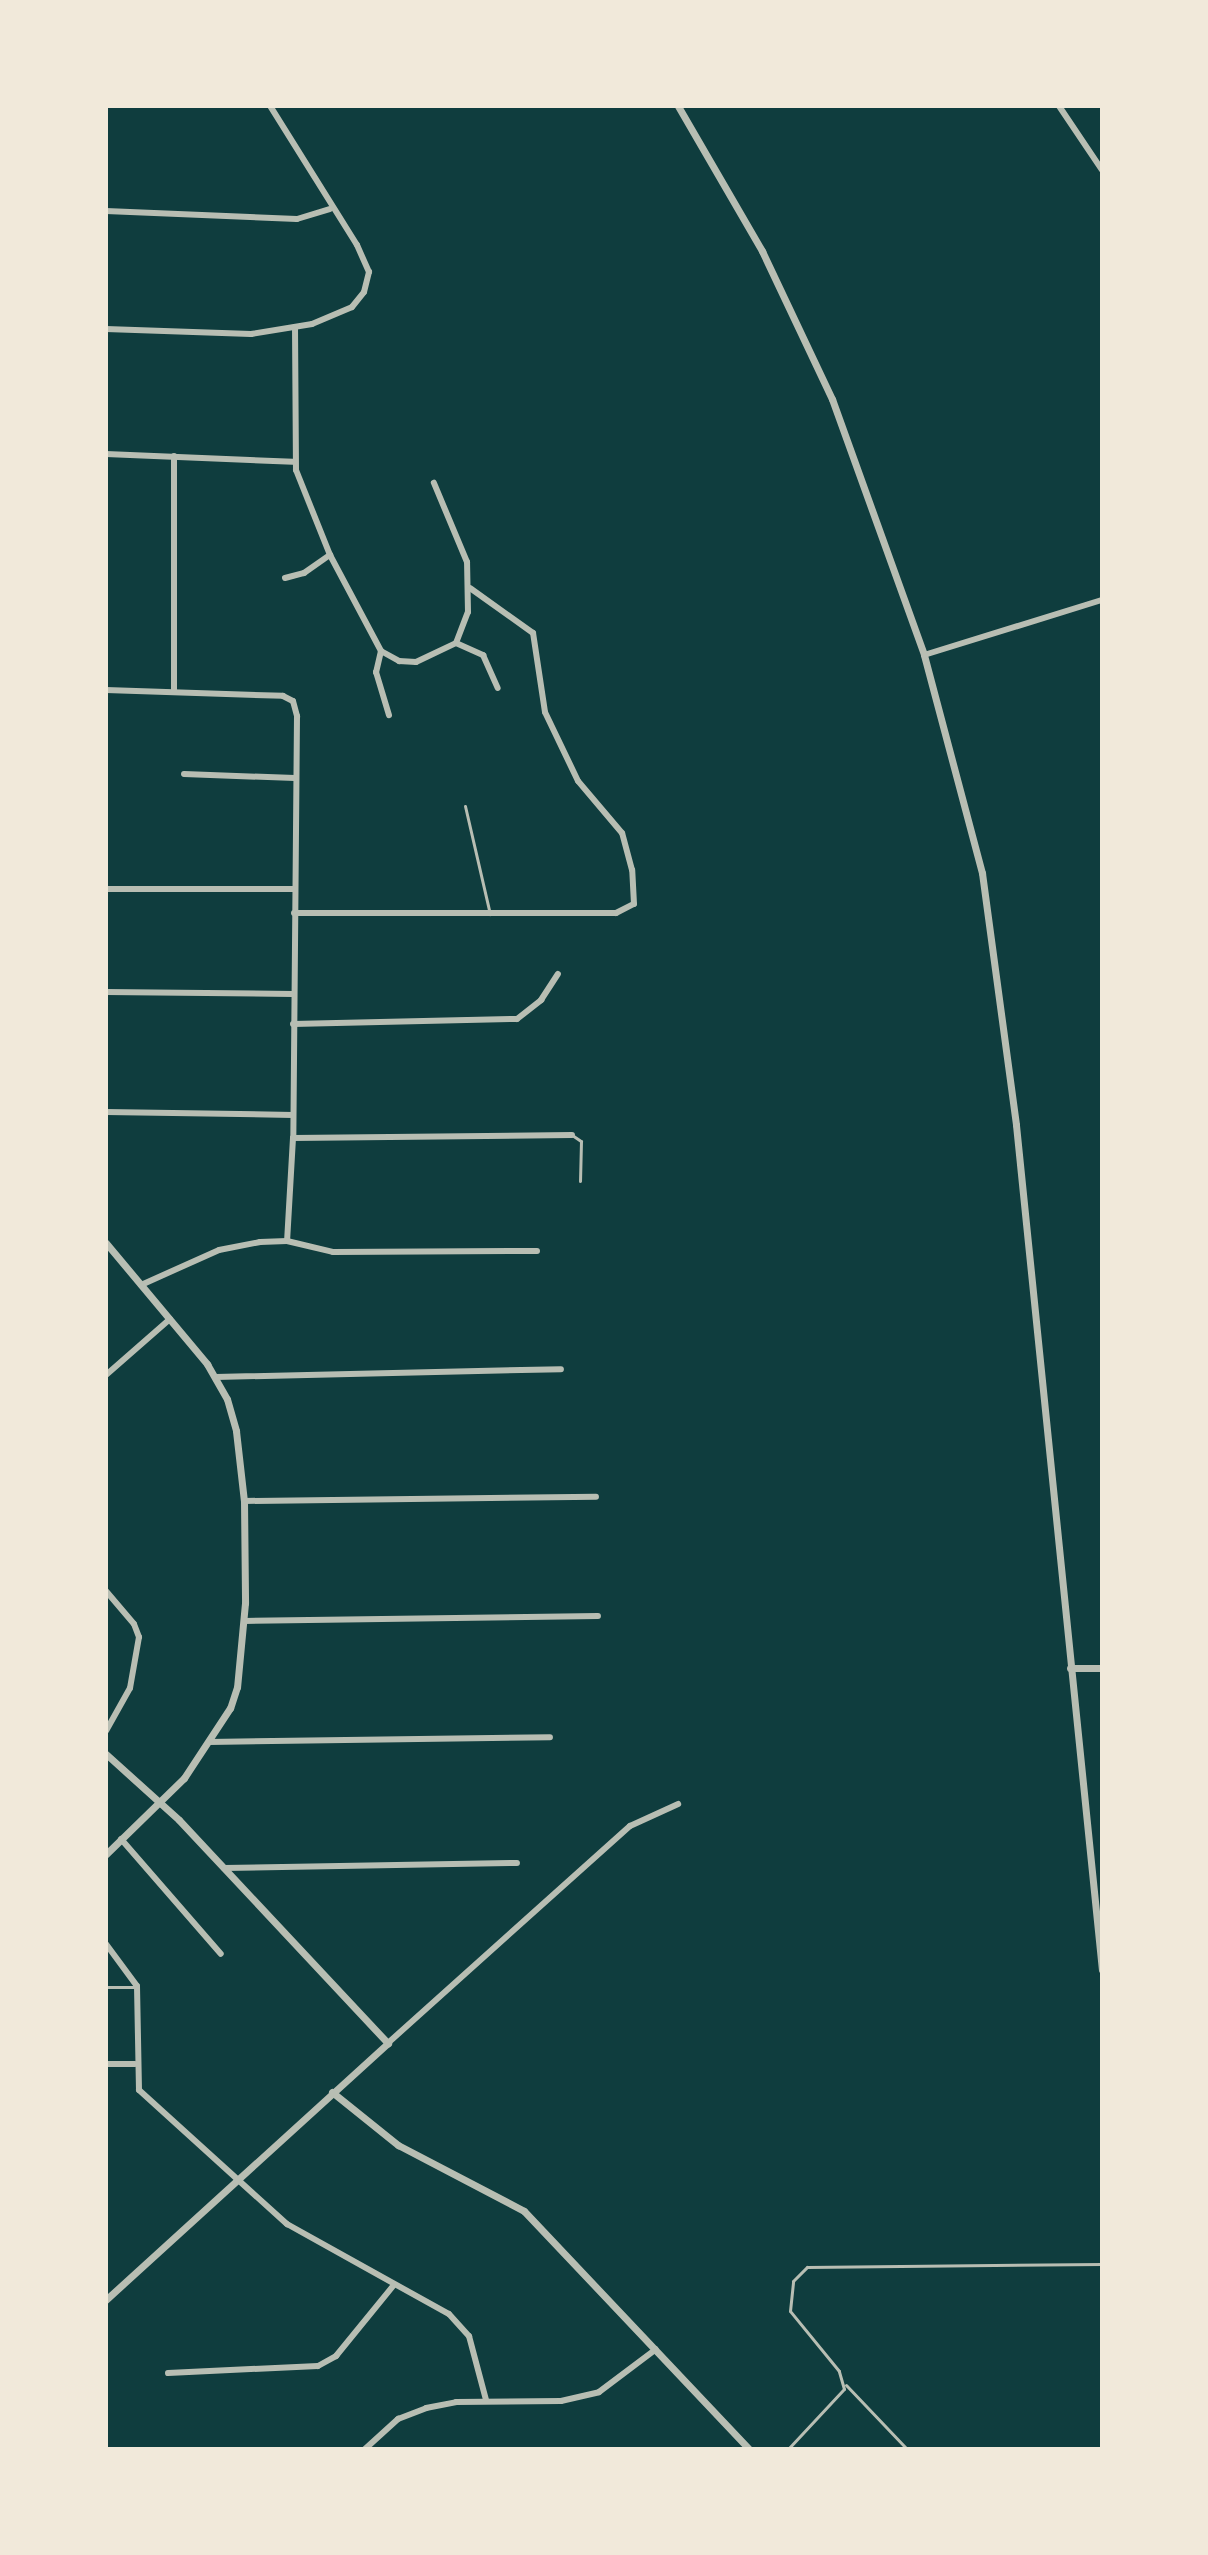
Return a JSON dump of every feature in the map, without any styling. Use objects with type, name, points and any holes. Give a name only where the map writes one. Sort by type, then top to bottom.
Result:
[{"type":"street","points":[[106,329],[221,335],[295,327],[352,307],[364,292],[369,272],[357,245],[330,209],[270,106]]},
{"type":"street","points":[[678,106],[762,251],[832,399],[924,655],[982,873],[1016,1125],[1102,1970]]},
{"type":"street","points":[[1059,106],[1102,170]]},
{"type":"street","points":[[106,211],[297,219],[330,209]]},
{"type":"street","points":[[295,327],[293,462],[330,555],[381,651],[399,661],[416,662],[456,643],[483,655],[498,688]]},
{"type":"street","points":[[106,454],[293,462]]},
{"type":"street","points":[[174,456],[174,691]]},
{"type":"street","points":[[434,483],[459,537],[470,588],[456,643]]},
{"type":"street","points":[[285,578],[330,555]]},
{"type":"street","points":[[294,913],[490,914],[629,910],[635,895],[622,833],[578,781],[552,730],[542,701],[533,633],[470,588]]},
{"type":"street","points":[[924,655],[1102,600]]},
{"type":"street","points":[[381,651],[376,672],[389,715]]},
{"type":"street","points":[[106,690],[283,696],[293,701],[293,1138],[287,1241]]},
{"type":"street","points":[[184,774],[295,778]]},
{"type":"street","points":[[106,889],[294,889]]},
{"type":"street","points":[[293,1024],[517,1019],[541,1000],[558,974]]},
{"type":"street","points":[[106,992],[293,994]]},
{"type":"street","points":[[106,1112],[293,1115]]},
{"type":"street","points":[[293,1138],[572,1135]]},
{"type":"street","points":[[141,1285],[219,1250],[287,1241],[333,1252],[537,1251]]},
{"type":"street","points":[[106,1243],[216,1377],[235,1426],[244,1501],[244,1621],[235,1695],[209,1742],[161,1803],[106,1854]]},
{"type":"street","points":[[106,1375],[170,1319]]},
{"type":"street","points":[[216,1377],[561,1369]]},
{"type":"street","points":[[244,1501],[596,1497]]},
{"type":"street","points":[[106,1591],[134,1624],[139,1637],[130,1688],[106,1731]]},
{"type":"street","points":[[244,1621],[598,1616]]},
{"type":"street","points":[[1070,1668],[1102,1668]]},
{"type":"street","points":[[209,1742],[550,1737]]},
{"type":"street","points":[[106,1754],[161,1803],[388,2043]]},
{"type":"street","points":[[106,2300],[239,2182],[332,2092],[630,1826],[678,1804]]},
{"type":"street","points":[[121,1839],[221,1954]]},
{"type":"street","points":[[224,1868],[517,1863]]},
{"type":"street","points":[[106,1944],[137,1987],[135,2064],[143,2095],[300,2233],[394,2285],[436,2304],[469,2336],[486,2400]]},
{"type":"street","points":[[106,2064],[135,2064]]},
{"type":"street","points":[[332,2092],[398,2145],[524,2211],[749,2449]]},
{"type":"street","points":[[168,2373],[318,2366],[336,2356],[394,2285]]},
{"type":"street","points":[[365,2449],[411,2412],[486,2400],[580,2398],[611,2386],[656,2349]]},
{"type":"lane","points":[[465,806],[490,914]]},
{"type":"lane","points":[[572,1135],[581,1141],[580,1181]]},
{"type":"lane","points":[[106,1987],[137,1987]]},
{"type":"lane","points":[[907,2449],[844,2383],[790,2311],[793,2281],[807,2267],[1102,2264]]},
{"type":"lane","points":[[788,2449],[840,2399],[844,2383]]}]
